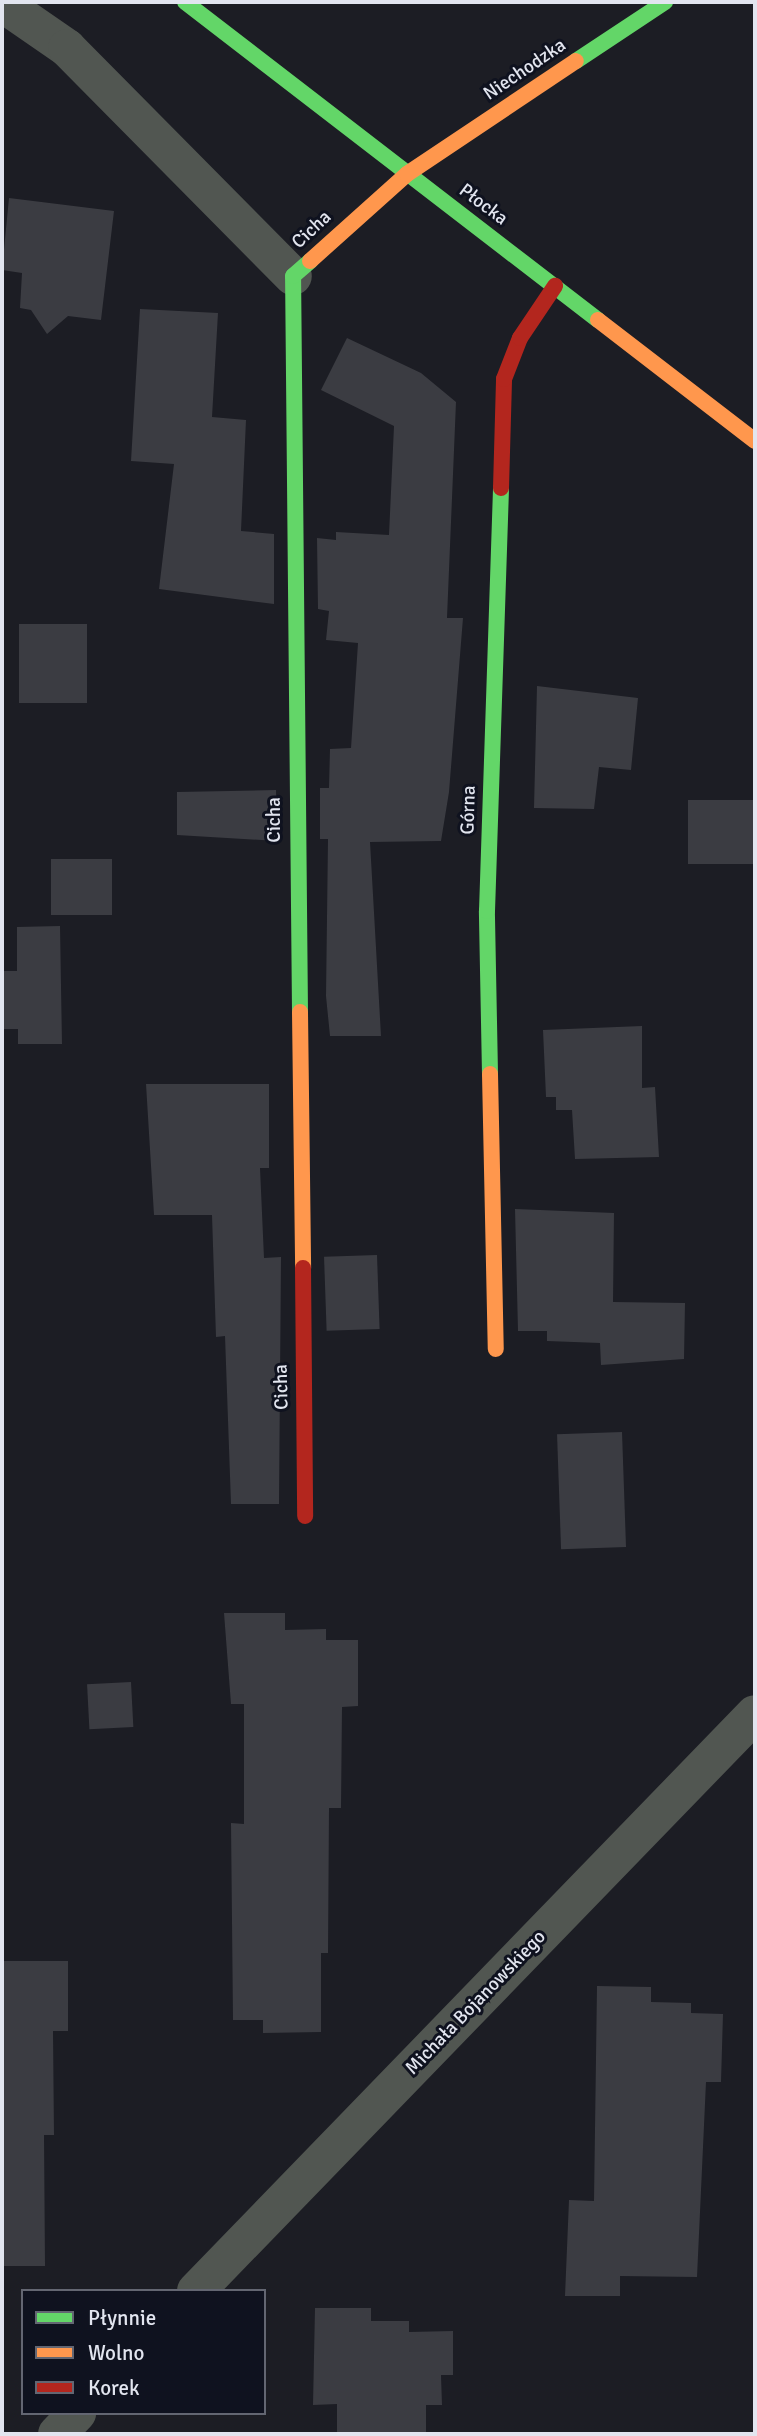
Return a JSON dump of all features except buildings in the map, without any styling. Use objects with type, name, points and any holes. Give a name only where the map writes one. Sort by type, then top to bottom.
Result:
[{"type":"street","name":"Płocka","points":[[185,2],[755,441]]},
{"type":"street","name":"Niechodzka","points":[[407,174],[665,2]]},
{"type":"street","points":[[2,4],[67,48],[293,276]]},
{"type":"street","name":"Cicha","points":[[305,1516],[293,276],[407,174]]},
{"type":"street","name":"Górna","points":[[496,1349],[487,911],[504,379],[520,338],[555,286]]},
{"type":"street","name":"Michała Bojanowskiego","points":[[198,2289],[755,1714]]},
{"type":"street","points":[[57,2434],[75,2415]]},
{"type":"traffic: fast","points":[[185,2],[598,320]]},
{"type":"traffic: fast","points":[[576,61],[665,2]]},
{"type":"traffic: fast","points":[[300,1012],[293,276],[310,261]]},
{"type":"traffic: fast","points":[[490,1074],[487,911],[501,488]]},
{"type":"traffic: slow","points":[[310,261],[407,174],[576,61]]},
{"type":"traffic: slow","points":[[598,320],[755,441]]},
{"type":"traffic: slow","points":[[300,1012],[303,1268]]},
{"type":"traffic: slow","points":[[490,1074],[496,1349]]},
{"type":"traffic: jam","points":[[501,488],[504,379],[520,338],[555,286]]},
{"type":"traffic: jam","points":[[303,1268],[305,1516]]}]
